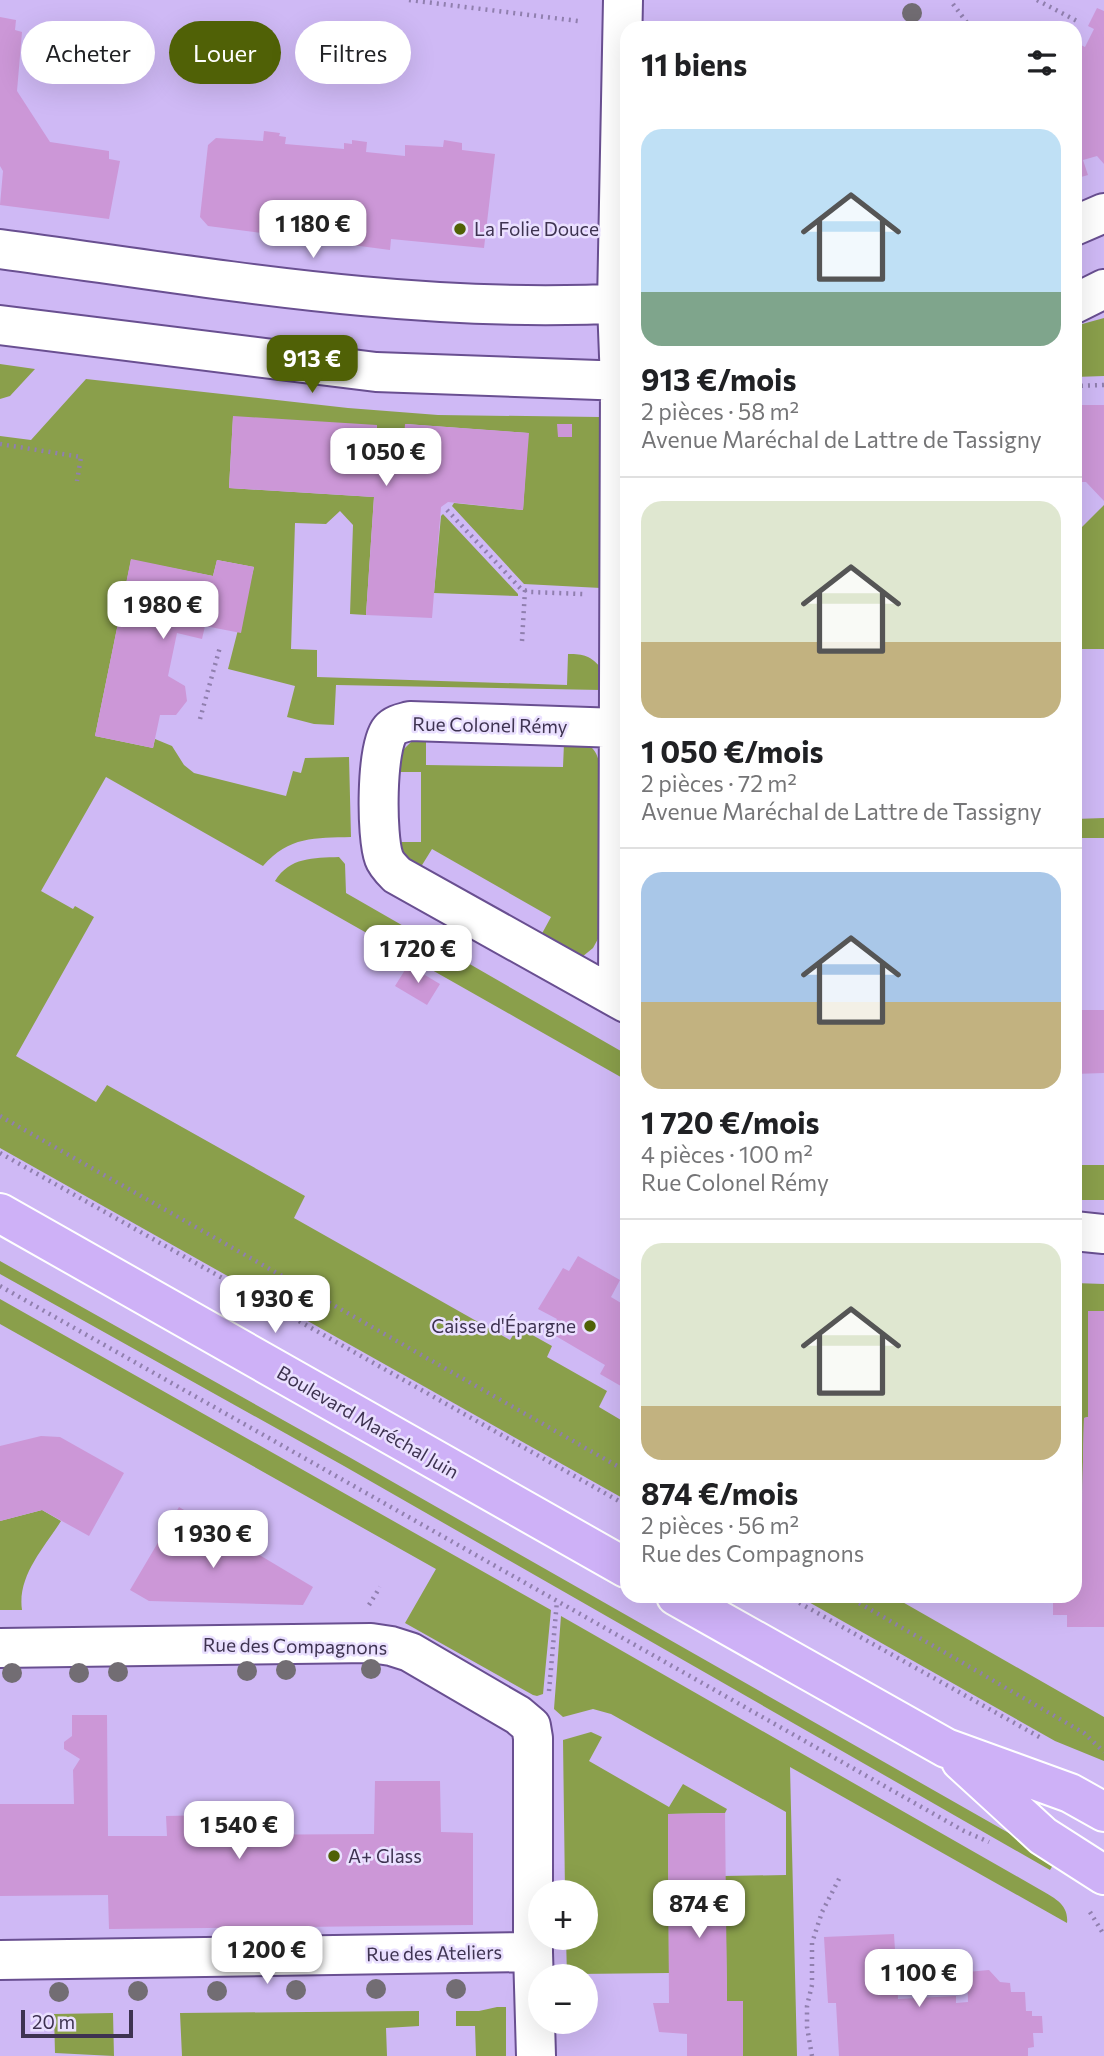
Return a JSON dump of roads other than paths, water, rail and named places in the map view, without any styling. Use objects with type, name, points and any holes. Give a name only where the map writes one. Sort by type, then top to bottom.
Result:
[{"type":"main road","name":"Boulevard Maréchal Juin","points":[[0,1213],[620,1565]]},
{"type":"main road","points":[[688,1603],[946,1748],[1070,1793],[1104,1812]]},
{"type":"main road","points":[[946,1748],[1043,1836],[1104,1875]]},
{"type":"street","name":"Rue Colonel Rémy","points":[[623,0],[623,21]]},
{"type":"street","points":[[1082,223],[1104,213]]},
{"type":"street","points":[[0,249],[258,284],[408,300],[544,305],[620,303]]},
{"type":"street","points":[[1082,299],[1104,289]]},
{"type":"street","points":[[0,325],[376,372],[620,381]]},
{"type":"street","name":"Rue Colonel Rémy","points":[[620,691],[620,819]]},
{"type":"street","name":"Rue Colonel Rémy","points":[[619,728],[410,721],[395,725],[388,732],[380,756],[379,779],[381,844],[384,860],[397,875],[620,1000]]},
{"type":"street","points":[[1082,1232],[1104,1234]]},
{"type":"street","name":"Rue des Compagnons","points":[[0,1648],[370,1643],[391,1646],[422,1659],[519,1715],[531,1726],[533,1738],[536,2056]]},
{"type":"street","name":"Rue des Ateliers","points":[[0,1960],[533,1952]]},
{"type":"place","name":"La Folie Douce","points":[[460,229]]},
{"type":"place","name":"Caisse d'Épargne","points":[[590,1326]]},
{"type":"place","name":"A+ Glass","points":[[334,1856]]}]
